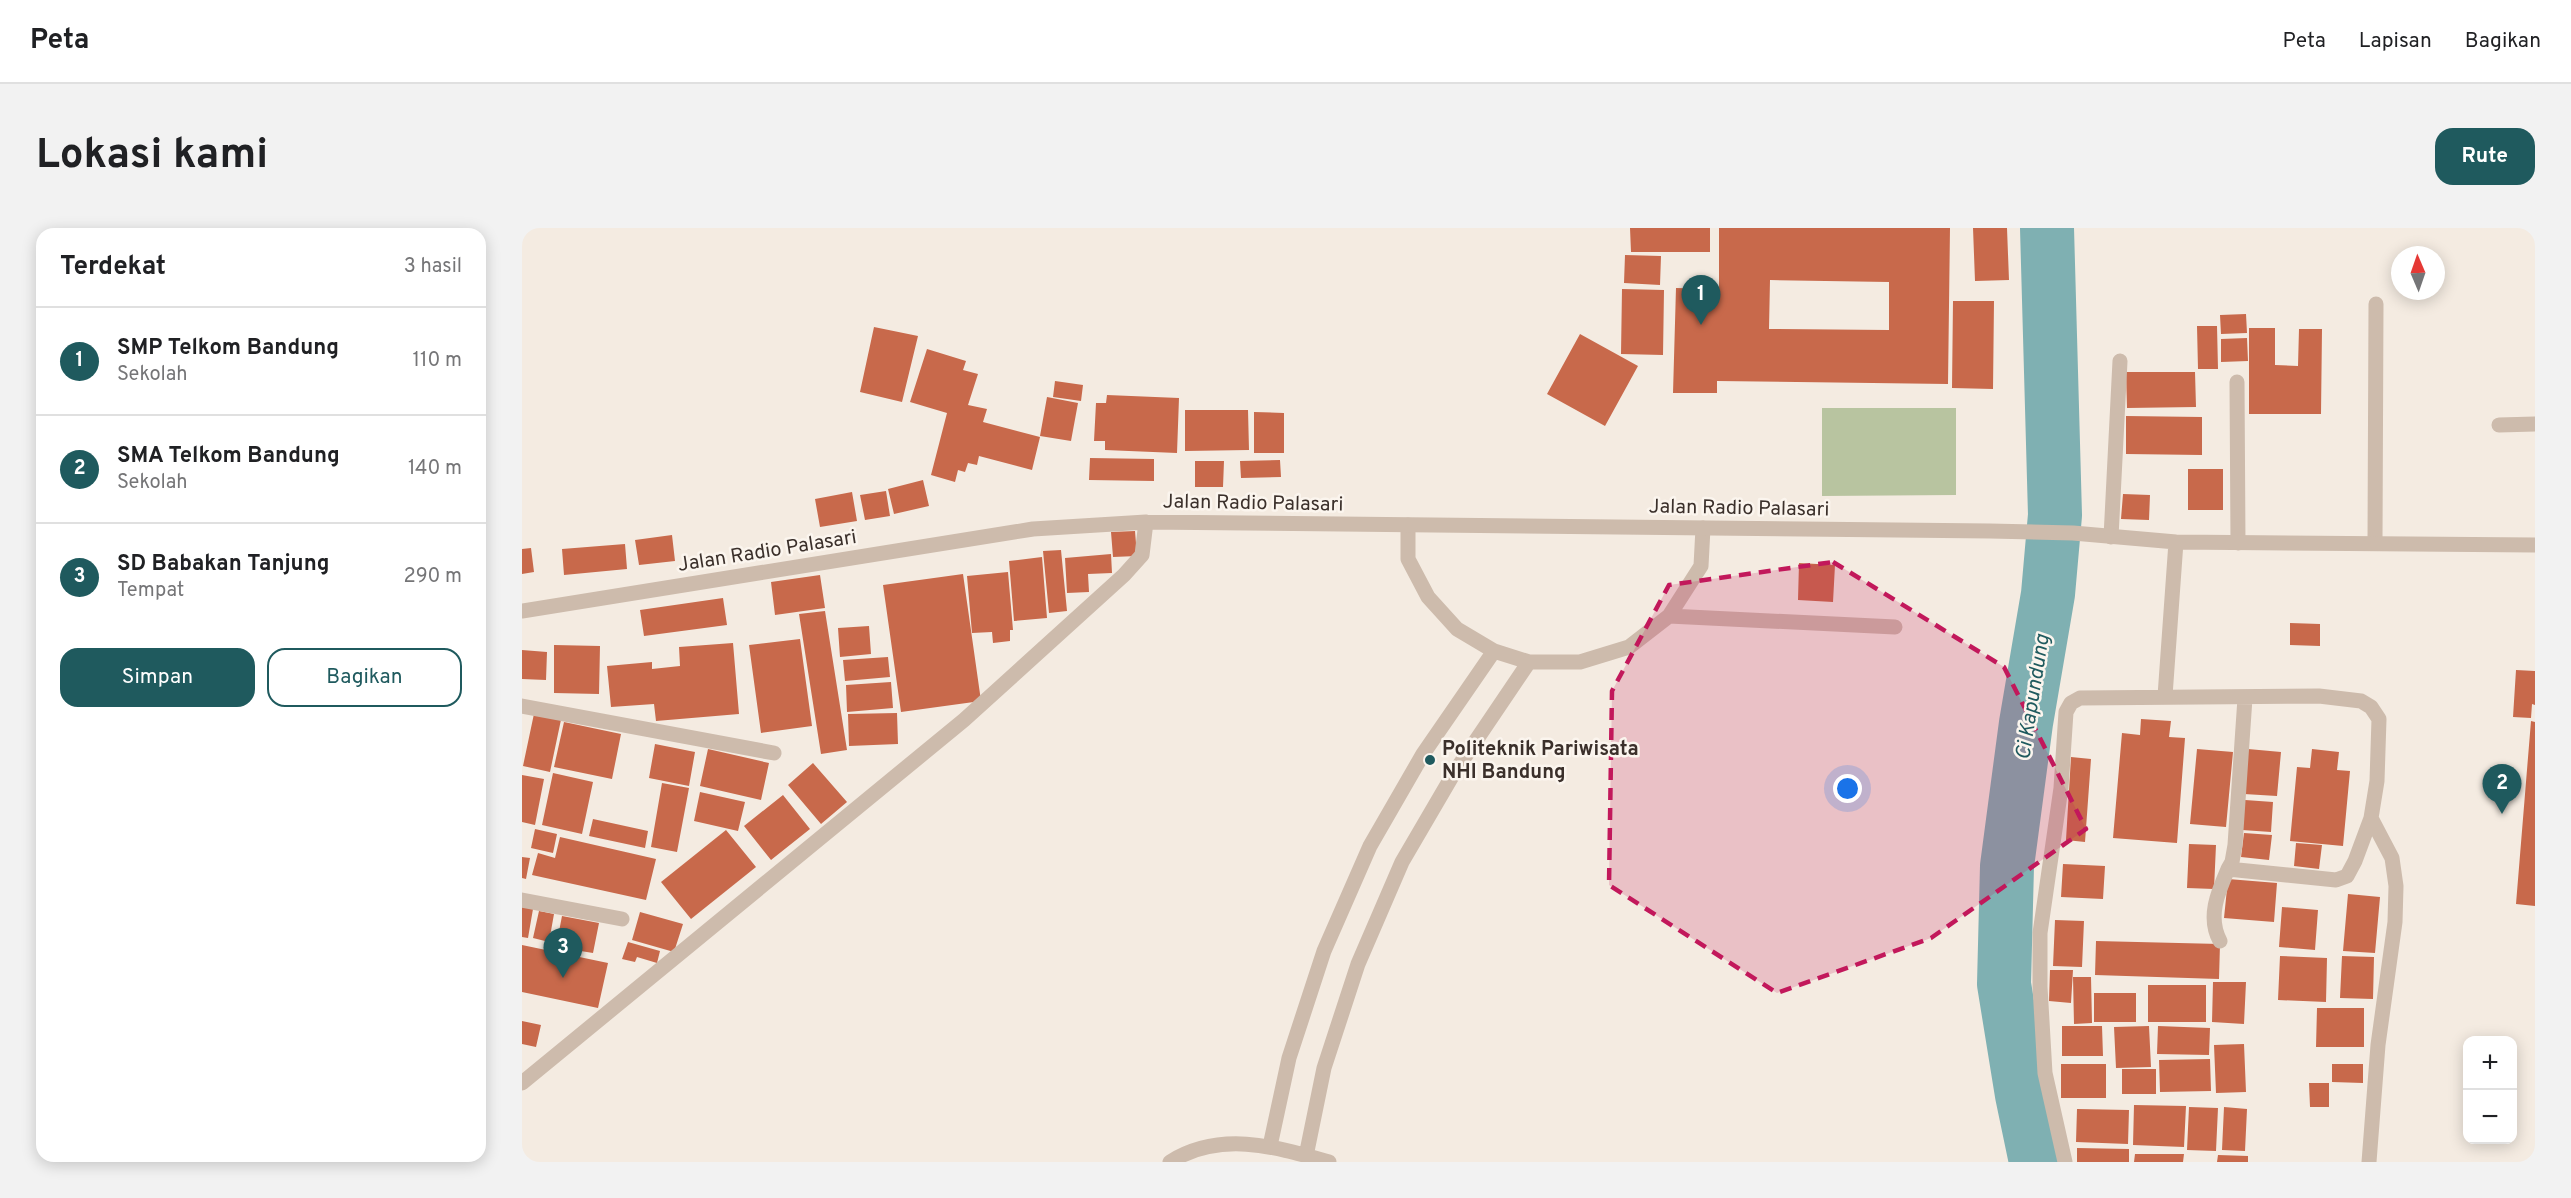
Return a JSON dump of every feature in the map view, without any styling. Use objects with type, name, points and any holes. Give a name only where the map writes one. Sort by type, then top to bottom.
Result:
[{"type":"street","points":[[2375,542],[2376,304]]},
{"type":"street","points":[[2111,537],[2120,361]]},
{"type":"street","points":[[2237,382],[2238,543]]},
{"type":"street","points":[[2499,425],[2535,424]]},
{"type":"street","points":[[522,1083],[972,712],[1142,555],[1146,522]]},
{"type":"street","name":"Jalan Radio Palasari","points":[[522,611],[1033,529],[1146,522],[1990,531],[2073,533],[2176,542],[2535,545]]},
{"type":"street","points":[[1407,525],[1408,559],[1428,597],[1457,629],[1494,651],[1529,662],[1580,662],[1629,647],[1669,616],[1701,566],[1702,528]]},
{"type":"street","points":[[2165,696],[2176,542]]},
{"type":"street","points":[[1669,616],[1895,627]]},
{"type":"street","points":[[1270,1146],[1289,1058],[1324,951],[1370,846],[1423,754],[1494,651]]},
{"type":"street","points":[[1306,1156],[1324,1068],[1355,974],[1402,862],[1454,773],[1529,662]]},
{"type":"street","points":[[2065,1162],[2045,1073],[2040,987],[2040,933],[2061,788],[2066,712],[2071,703],[2080,698],[2319,696],[2361,701],[2371,707],[2379,719],[2377,781],[2371,818],[2347,876],[2336,880],[2228,869]]},
{"type":"street","points":[[2220,941],[2216,933],[2213,913],[2218,891],[2232,862],[2235,845],[2245,698]]},
{"type":"street","points":[[522,705],[774,753]]},
{"type":"street","points":[[2369,1162],[2378,1046],[2395,922],[2396,886],[2392,858],[2371,818]]},
{"type":"street","points":[[522,900],[622,919]]},
{"type":"street","points":[[1170,1162],[1217,1143],[1270,1146],[1329,1162]]},
{"type":"highlighted area","points":[[1833,562],[2004,667],[2086,829],[1931,938],[1777,993],[1609,885],[1612,691],[1669,585]]},
{"type":"green space","points":[[1822,408],[1956,408],[1956,495],[1822,496]]},
{"type":"building","points":[[1630,228],[1710,228],[1710,252],[1631,252]]},
{"type":"building","points":[[1719,228],[1950,228],[1948,384],[1717,381],[1717,393],[1673,393],[1676,288],[1719,289]],"holes":[[[1770,280],[1889,282],[1889,330],[1769,329]]]},
{"type":"building","points":[[1973,228],[2007,228],[2009,280],[1975,281]]},
{"type":"building","points":[[1625,255],[1661,256],[1660,285],[1624,283]]},
{"type":"building","points":[[1622,289],[1664,290],[1663,355],[1621,354]]},
{"type":"building","points":[[1953,301],[1994,301],[1993,389],[1952,388]]},
{"type":"building","points":[[2246,314],[2247,333],[2221,334],[2220,315]]},
{"type":"building","points":[[2197,326],[2217,326],[2218,369],[2198,369]]},
{"type":"building","points":[[874,327],[918,336],[902,402],[860,392]]},
{"type":"building","points":[[2249,328],[2275,328],[2275,365],[2298,366],[2299,329],[2322,329],[2321,414],[2249,414]]},
{"type":"building","points":[[1580,334],[1638,366],[1605,426],[1547,394]]},
{"type":"building","points":[[2247,338],[2248,361],[2221,362],[2221,339]]},
{"type":"building","points":[[927,349],[966,361],[963,370],[978,374],[968,405],[987,409],[983,422],[1040,437],[1032,470],[979,456],[977,465],[968,463],[965,472],[958,470],[955,482],[931,475],[947,413],[910,402]]},
{"type":"building","points":[[2126,372],[2195,372],[2196,407],[2127,408]]},
{"type":"building","points":[[1055,381],[1083,385],[1081,401],[1053,397]]},
{"type":"building","points":[[1107,395],[1179,398],[1177,453],[1105,450],[1105,441],[1094,441],[1096,403],[1106,403]]},
{"type":"building","points":[[1047,397],[1078,403],[1071,441],[1040,436]]},
{"type":"building","points":[[1185,410],[1248,410],[1249,450],[1185,451]]},
{"type":"building","points":[[1254,412],[1284,413],[1284,453],[1254,453]]},
{"type":"building","points":[[2126,416],[2202,417],[2202,455],[2126,454]]},
{"type":"building","points":[[1090,458],[1154,459],[1154,481],[1089,480]]},
{"type":"building","points":[[1280,460],[1281,477],[1241,478],[1240,461]]},
{"type":"building","points":[[1195,461],[1224,461],[1223,487],[1195,487]]},
{"type":"building","points":[[2188,469],[2223,469],[2223,510],[2188,510]]},
{"type":"building","points":[[923,480],[929,506],[894,514],[888,489]]},
{"type":"building","points":[[886,491],[890,516],[865,520],[860,495]]},
{"type":"building","points":[[852,492],[857,521],[820,527],[815,499]]},
{"type":"building","points":[[2123,494],[2150,495],[2149,520],[2121,519]]},
{"type":"building","points":[[1135,531],[1137,556],[1113,557],[1111,532]]},
{"type":"building","points":[[672,535],[675,561],[639,565],[635,540]]},
{"type":"building","points":[[625,544],[627,569],[564,575],[562,549]]},
{"type":"building","points":[[531,548],[534,572],[522,574],[522,549]]},
{"type":"building","points":[[1061,550],[1067,611],[1049,613],[1043,551]]},
{"type":"building","points":[[1111,554],[1112,573],[1088,574],[1089,592],[1067,593],[1065,558]]},
{"type":"building","points":[[1042,557],[1047,618],[1014,621],[1009,561]]},
{"type":"building","points":[[1799,563],[1835,565],[1833,602],[1798,600]]},
{"type":"building","points":[[1008,572],[1013,630],[1010,630],[1010,641],[993,643],[992,632],[972,633],[967,576]]},
{"type":"building","points":[[963,574],[981,701],[901,712],[883,585]]},
{"type":"building","points":[[820,575],[825,608],[775,615],[771,582]]},
{"type":"building","points":[[723,598],[727,625],[644,636],[640,610]]},
{"type":"building","points":[[825,611],[847,750],[821,754],[799,614]]},
{"type":"building","points":[[2290,623],[2320,624],[2320,646],[2290,645]]},
{"type":"building","points":[[869,626],[871,654],[840,657],[838,628]]},
{"type":"building","points":[[800,639],[812,726],[761,733],[749,645]]},
{"type":"building","points":[[733,643],[739,714],[656,721],[654,704],[611,707],[607,666],[652,662],[652,669],[680,666],[679,647]]},
{"type":"building","points":[[554,645],[600,646],[599,694],[554,693]]},
{"type":"building","points":[[522,650],[547,652],[546,680],[522,679]]},
{"type":"building","points":[[888,657],[890,677],[845,681],[843,660]]},
{"type":"building","points":[[2516,670],[2535,671],[2535,705],[2532,704],[2531,718],[2513,717]]},
{"type":"building","points":[[891,682],[893,708],[847,712],[846,685]]},
{"type":"building","points":[[535,709],[562,715],[550,772],[523,766]]},
{"type":"building","points":[[897,713],[898,744],[849,746],[848,714]]},
{"type":"building","points":[[2141,719],[2171,721],[2169,737],[2185,738],[2177,843],[2113,838],[2122,733],[2140,735]]},
{"type":"building","points":[[2531,721],[2535,722],[2535,906],[2516,904]]},
{"type":"building","points":[[564,722],[621,734],[612,779],[554,767]]},
{"type":"building","points":[[655,744],[695,752],[689,786],[649,778]]},
{"type":"building","points":[[708,749],[769,763],[761,800],[700,786]]},
{"type":"building","points":[[2197,749],[2233,752],[2226,827],[2190,824]]},
{"type":"building","points":[[2248,749],[2281,752],[2277,796],[2244,794]]},
{"type":"building","points":[[2312,749],[2339,752],[2337,770],[2350,771],[2343,846],[2290,841],[2297,767],[2310,768]]},
{"type":"building","points":[[2071,757],[2091,759],[2085,842],[2066,840]]},
{"type":"building","points":[[813,763],[847,802],[821,824],[788,785]]},
{"type":"building","points":[[553,773],[593,782],[582,834],[542,825]]},
{"type":"building","points":[[522,775],[544,779],[535,825],[522,822]]},
{"type":"building","points":[[662,783],[689,788],[677,852],[651,847]]},
{"type":"building","points":[[700,792],[745,802],[738,831],[694,821]]},
{"type":"building","points":[[783,795],[810,829],[771,860],[744,826]]},
{"type":"building","points":[[2245,800],[2273,802],[2271,832],[2242,830]]},
{"type":"building","points":[[593,819],[648,831],[645,848],[589,836]]},
{"type":"building","points":[[535,829],[557,834],[553,853],[531,848]]},
{"type":"building","points":[[726,830],[756,867],[691,919],[661,882]]},
{"type":"building","points":[[2244,833],[2272,835],[2269,860],[2241,857]]},
{"type":"building","points":[[560,837],[656,859],[646,900],[532,875],[538,853],[555,858]]},
{"type":"building","points":[[2296,843],[2322,845],[2319,869],[2294,866]]},
{"type":"building","points":[[2189,844],[2216,845],[2214,889],[2187,888]]},
{"type":"building","points":[[522,857],[530,858],[526,879],[522,878]]},
{"type":"building","points":[[2063,864],[2105,866],[2103,899],[2061,897]]},
{"type":"building","points":[[2228,879],[2277,883],[2274,922],[2224,918]]},
{"type":"building","points":[[2348,894],[2380,897],[2375,953],[2343,951]]},
{"type":"building","points":[[522,907],[533,909],[528,938],[522,937]]},
{"type":"building","points":[[2282,907],[2318,910],[2315,950],[2279,947]]},
{"type":"building","points":[[539,911],[554,914],[549,942],[533,938]]},
{"type":"building","points":[[640,912],[683,924],[674,952],[632,940]]},
{"type":"building","points":[[562,916],[599,923],[593,953],[556,947]]},
{"type":"building","points":[[2055,920],[2084,921],[2082,967],[2053,966]]},
{"type":"building","points":[[2096,941],[2220,944],[2219,979],[2095,975]]},
{"type":"building","points":[[628,942],[660,951],[657,963],[637,957],[635,962],[622,959]]},
{"type":"building","points":[[522,945],[608,963],[598,1008],[522,992]]},
{"type":"building","points":[[2280,956],[2327,958],[2326,1002],[2278,1000]]},
{"type":"building","points":[[2342,956],[2374,957],[2373,999],[2340,998]]},
{"type":"building","points":[[2050,970],[2073,970],[2071,1003],[2049,1001]]},
{"type":"building","points":[[2073,977],[2091,977],[2092,1023],[2074,1024]]},
{"type":"building","points":[[2213,982],[2246,982],[2244,1024],[2212,1022]]},
{"type":"building","points":[[2148,985],[2206,985],[2206,1022],[2148,1022]]},
{"type":"building","points":[[2094,993],[2136,993],[2136,1022],[2094,1022]]},
{"type":"building","points":[[2317,1008],[2364,1008],[2364,1047],[2316,1047]]},
{"type":"building","points":[[522,1021],[541,1025],[536,1047],[522,1044]]},
{"type":"building","points":[[2062,1026],[2102,1026],[2103,1056],[2062,1056]]},
{"type":"building","points":[[2149,1026],[2151,1067],[2116,1068],[2114,1027]]},
{"type":"building","points":[[2158,1026],[2210,1028],[2209,1055],[2157,1054]]},
{"type":"building","points":[[2244,1044],[2246,1092],[2216,1093],[2214,1045]]},
{"type":"building","points":[[2210,1059],[2211,1091],[2160,1092],[2159,1060]]},
{"type":"building","points":[[2061,1064],[2106,1064],[2106,1098],[2061,1098]]},
{"type":"building","points":[[2332,1064],[2363,1064],[2363,1083],[2332,1082]]},
{"type":"building","points":[[2122,1069],[2156,1069],[2156,1094],[2122,1094]]},
{"type":"building","points":[[2309,1083],[2329,1083],[2329,1107],[2310,1107]]},
{"type":"building","points":[[2134,1105],[2186,1106],[2184,1147],[2133,1145]]},
{"type":"building","points":[[2189,1107],[2218,1108],[2216,1151],[2187,1150]]},
{"type":"building","points":[[2224,1107],[2247,1109],[2245,1151],[2222,1150]]},
{"type":"building","points":[[2077,1109],[2129,1110],[2128,1144],[2076,1142]]},
{"type":"building","points":[[2077,1148],[2129,1149],[2129,1162],[2077,1162]]},
{"type":"building","points":[[2135,1154],[2184,1154],[2183,1162],[2134,1162]]},
{"type":"building","points":[[2218,1155],[2248,1156],[2248,1162],[2217,1162]]},
{"type":"waterway","name":"Ci Kapundung","points":[[2036,1162],[2022,1095],[2004,984],[2007,866],[2026,723],[2048,594],[2055,515],[2047,228]]},
{"type":"place","name":"SMP Telkom Bandung","points":[[1701,325]]},
{"type":"place","name":"Politeknik Pariwisata NHI Bandung","points":[[1430,760]]},
{"type":"place","name":"SMA Telkom Bandung","points":[[2502,814]]},
{"type":"place","name":"SD Babakan Tanjung","points":[[563,978]]}]
